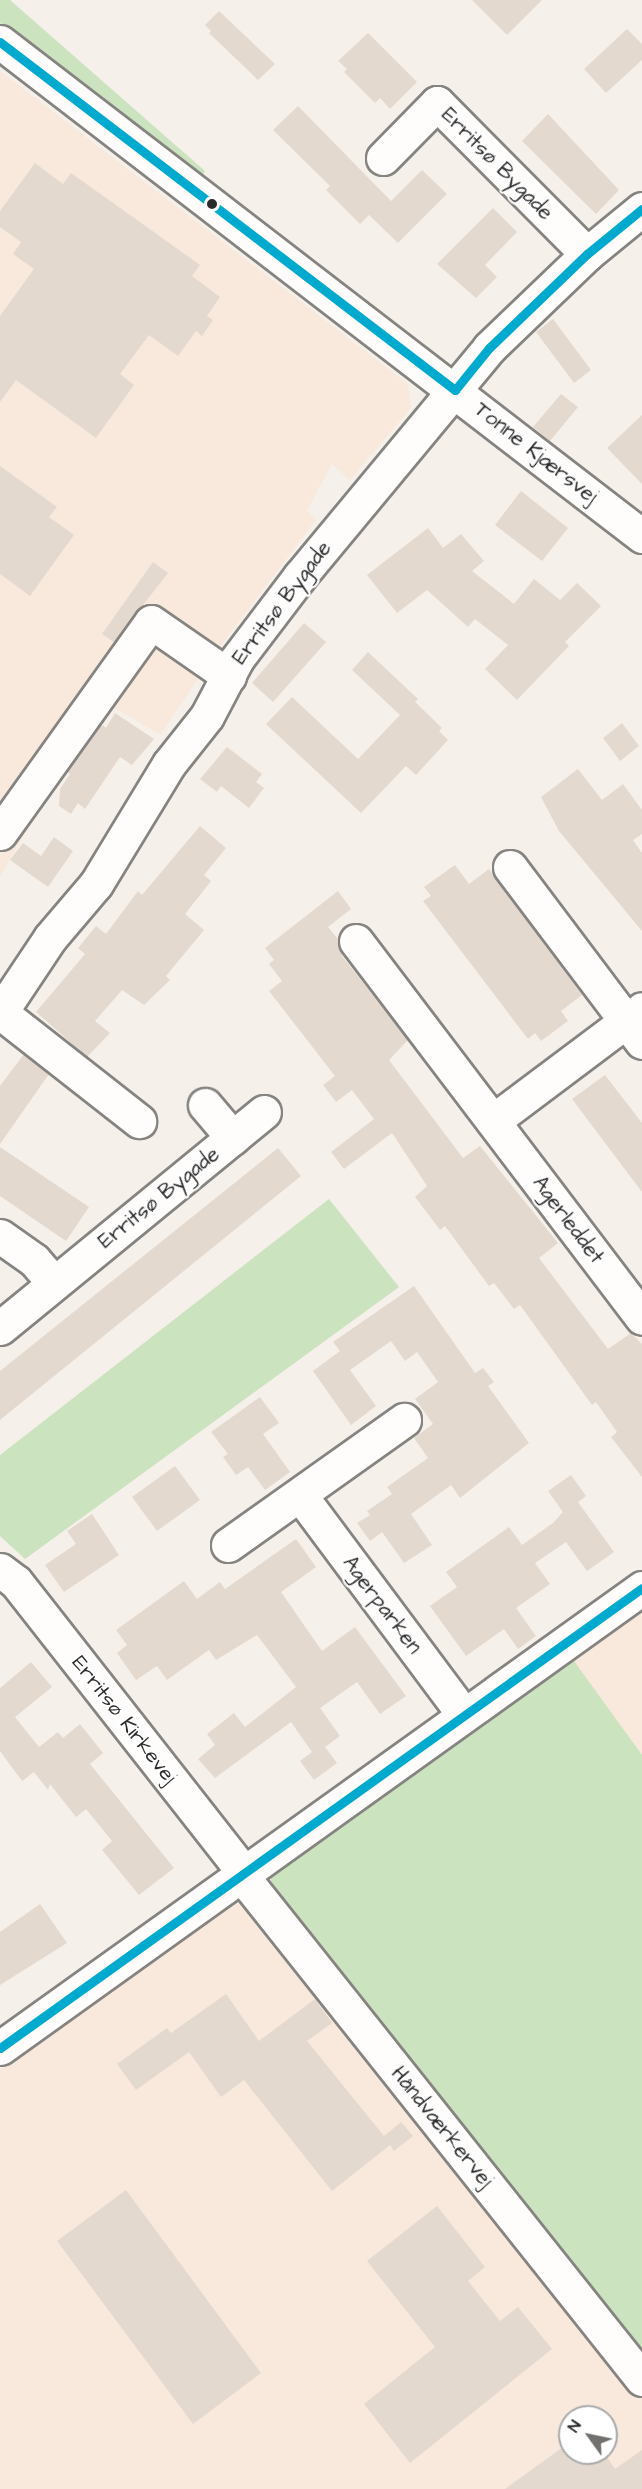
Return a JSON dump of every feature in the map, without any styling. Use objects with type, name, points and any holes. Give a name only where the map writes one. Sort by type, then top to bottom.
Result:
[{"type":"street","name":"Tonne Kjærsvej","points":[[4,54],[455,390],[642,537]]},
{"type":"street","name":"Erritsø Bygade","points":[[383,158],[436,103],[587,254]]},
{"type":"street","name":"Erritsø Bygade","points":[[0,1012],[50,938],[96,884],[169,764],[207,716],[237,659],[295,582],[489,348],[587,254],[642,209]]},
{"type":"street","points":[[6,826],[151,622],[229,676]]},
{"type":"street","points":[[493,1122],[637,1024],[510,867]]},
{"type":"street","name":"Agerleddet","points":[[356,941],[642,1318]]},
{"type":"street","points":[[0,1012],[139,1121]]},
{"type":"street","points":[[205,1104],[232,1138]]},
{"type":"street","name":"Erritsø Bygade","points":[[0,1328],[264,1112]]},
{"type":"street","points":[[0,1236],[34,1260],[54,1283]]},
{"type":"street","points":[[228,1545],[404,1420]]},
{"type":"street","name":"Agerparken","points":[[300,1495],[464,1716]]},
{"type":"street","name":"Erritsø Kirkevej","points":[[0,1570],[16,1582],[243,1875]]},
{"type":"street","points":[[0,2048],[642,1588]]},
{"type":"street","name":"Håndværkervej","points":[[243,1875],[642,2379]]},
{"type":"shaded area","points":[[0,71],[408,384],[411,408],[350,480],[332,464],[307,510],[316,520],[219,648],[160,735],[113,707],[55,773],[46,797],[0,877]]},
{"type":"shaded area","points":[[642,1612],[642,2489],[0,2489],[0,2069]]},
{"type":"green space","points":[[0,0],[10,0],[205,171],[201,178],[0,23]]},
{"type":"green space","points":[[329,1199],[399,1287],[25,1559],[0,1536],[0,1455]]},
{"type":"green space","points":[[574,1661],[642,1755],[642,2356],[274,1894],[270,1875]]},
{"type":"building","points":[[472,0],[542,0],[507,35]]},
{"type":"building","points":[[219,11],[275,64],[258,80],[209,33],[211,31],[205,25]]},
{"type":"building","points":[[627,29],[642,44],[642,60],[606,93],[584,69]]},
{"type":"building","points":[[368,33],[417,82],[390,109],[380,98],[375,103],[344,72],[347,69],[338,61]]},
{"type":"building","points":[[298,106],[391,201],[422,170],[447,194],[398,243],[369,215],[360,224],[326,190],[330,186],[273,130]]},
{"type":"building","points":[[548,114],[619,190],[596,214],[522,141]]},
{"type":"building","points":[[35,163],[63,184],[71,173],[200,265],[192,276],[220,297],[207,316],[213,320],[202,336],[196,331],[178,356],[149,335],[120,374],[134,385],[96,438],[16,380],[0,402],[0,316],[34,269],[13,254],[21,242],[0,227],[0,211]]},
{"type":"building","points":[[493,208],[517,232],[485,265],[497,277],[476,298],[437,264]]},
{"type":"building","points":[[553,319],[591,370],[574,383],[536,332]]},
{"type":"building","points":[[561,394],[578,407],[550,441],[533,427]]},
{"type":"building","points":[[642,415],[642,484],[607,448]]},
{"type":"building","points":[[0,466],[57,507],[49,517],[74,535],[30,596],[0,574]]},
{"type":"building","points":[[521,491],[568,528],[542,561],[495,525]]},
{"type":"building","points":[[428,528],[443,548],[461,534],[484,561],[472,571],[514,604],[534,579],[560,600],[577,583],[601,606],[565,642],[569,646],[517,700],[485,669],[508,645],[475,619],[468,627],[427,590],[397,613],[367,575]]},
{"type":"building","points":[[153,562],[168,573],[114,642],[102,634]]},
{"type":"building","points":[[304,623],[326,642],[273,702],[252,683]]},
{"type":"building","points":[[368,652],[418,699],[415,702],[442,728],[439,731],[448,740],[416,775],[406,766],[361,813],[266,724],[292,697],[358,759],[400,715],[352,670]]},
{"type":"building","points":[[115,713],[154,739],[132,765],[120,757],[85,809],[78,803],[71,814],[59,806],[60,789],[70,774],[67,772],[101,724],[106,728]]},
{"type":"building","points":[[622,723],[639,746],[620,761],[603,738]]},
{"type":"building","points":[[227,747],[262,774],[256,782],[264,788],[249,808],[221,786],[217,792],[200,779]]},
{"type":"building","points":[[578,769],[602,800],[623,784],[642,810],[642,834],[633,840],[642,853],[642,931],[559,831],[541,797]]},
{"type":"building","points":[[200,826],[226,848],[204,875],[211,881],[185,914],[204,930],[166,976],[170,980],[144,1005],[122,990],[95,1021],[110,1033],[87,1057],[36,1012],[85,954],[78,948],[96,926],[106,934],[138,891],[142,895]]},
{"type":"building","points":[[54,837],[73,851],[48,887],[10,860],[23,843],[41,856]]},
{"type":"building","points":[[455,865],[469,884],[489,869],[582,995],[561,1011],[568,1021],[541,1041],[535,1033],[528,1039],[423,901],[431,896],[424,887]]},
{"type":"building","points":[[338,891],[351,909],[328,927],[338,939],[342,956],[408,1040],[389,1060],[463,1158],[480,1146],[558,1243],[539,1258],[608,1349],[631,1333],[642,1344],[642,1477],[611,1437],[617,1432],[596,1402],[592,1405],[520,1305],[514,1309],[494,1283],[489,1286],[445,1226],[440,1230],[415,1197],[427,1186],[392,1133],[344,1169],[331,1152],[374,1119],[352,1090],[336,1102],[323,1085],[335,1076],[269,991],[282,981],[269,964],[274,960],[265,948]]},
{"type":"building","points":[[24,1054],[49,1074],[0,1144],[0,1086]]},
{"type":"building","points":[[605,1075],[642,1123],[642,1192],[572,1099]]},
{"type":"building","points":[[0,1147],[89,1207],[66,1241],[0,1196]]},
{"type":"building","points":[[278,1148],[301,1176],[0,1420],[0,1371]]},
{"type":"building","points":[[414,1286],[475,1373],[483,1368],[494,1382],[488,1386],[529,1443],[460,1498],[451,1485],[411,1514],[432,1545],[404,1563],[382,1532],[370,1541],[357,1523],[370,1515],[367,1511],[392,1494],[387,1487],[428,1458],[414,1438],[433,1424],[415,1399],[438,1382],[417,1352],[405,1361],[391,1341],[350,1370],[376,1406],[351,1425],[313,1371],[340,1351],[333,1342]]},
{"type":"building","points":[[260,1397],[279,1423],[263,1434],[290,1472],[265,1490],[248,1467],[236,1475],[223,1457],[228,1454],[211,1432]]},
{"type":"building","points":[[175,1466],[200,1500],[157,1531],[132,1497]]},
{"type":"building","points":[[571,1475],[586,1496],[578,1502],[614,1552],[587,1571],[566,1542],[535,1563],[550,1584],[516,1608],[536,1636],[518,1649],[504,1629],[466,1656],[430,1606],[457,1587],[446,1572],[509,1527],[522,1545],[553,1523],[563,1512],[548,1491]]},
{"type":"building","points":[[92,1514],[119,1555],[64,1592],[45,1565],[76,1544],[67,1531]]},
{"type":"building","points":[[296,1539],[316,1567],[281,1592],[322,1651],[355,1627],[406,1696],[380,1714],[357,1682],[320,1708],[340,1736],[325,1747],[337,1763],[314,1780],[300,1761],[312,1752],[291,1722],[215,1778],[198,1759],[215,1745],[207,1734],[234,1713],[245,1727],[296,1687],[257,1635],[216,1660],[209,1650],[167,1680],[157,1666],[136,1680],[117,1653],[127,1645],[116,1630],[184,1581],[197,1599],[220,1582],[225,1589]]},
{"type":"building","points":[[31,1662],[52,1687],[15,1717],[39,1747],[58,1732],[63,1738],[80,1724],[103,1753],[90,1764],[174,1868],[139,1895],[102,1850],[112,1841],[86,1809],[76,1817],[50,1784],[48,1790],[34,1772],[22,1781],[0,1751],[0,1688]]},
{"type":"building","points":[[40,1904],[67,1943],[0,1985],[0,1932]]},
{"type":"building","points":[[226,1994],[259,2041],[315,1999],[332,2023],[307,2041],[384,2136],[401,2122],[413,2136],[394,2151],[390,2145],[332,2191],[244,2080],[221,2097],[189,2052],[136,2090],[117,2064],[167,2028],[171,2033]]},
{"type":"building","points":[[126,2190],[261,2373],[193,2424],[57,2241]]},
{"type":"building","points":[[437,2206],[485,2267],[468,2281],[500,2321],[518,2307],[552,2349],[410,2463],[364,2404],[435,2347],[367,2261]]},
{"type":"building","points":[[642,2450],[642,2489],[505,2489],[558,2451],[558,2465],[612,2465],[615,2469]]},
{"type":"transit line","points":[[0,42],[455,390],[489,348],[587,254],[642,209]]},
{"type":"transit line","points":[[0,2048],[642,1588]]}]
